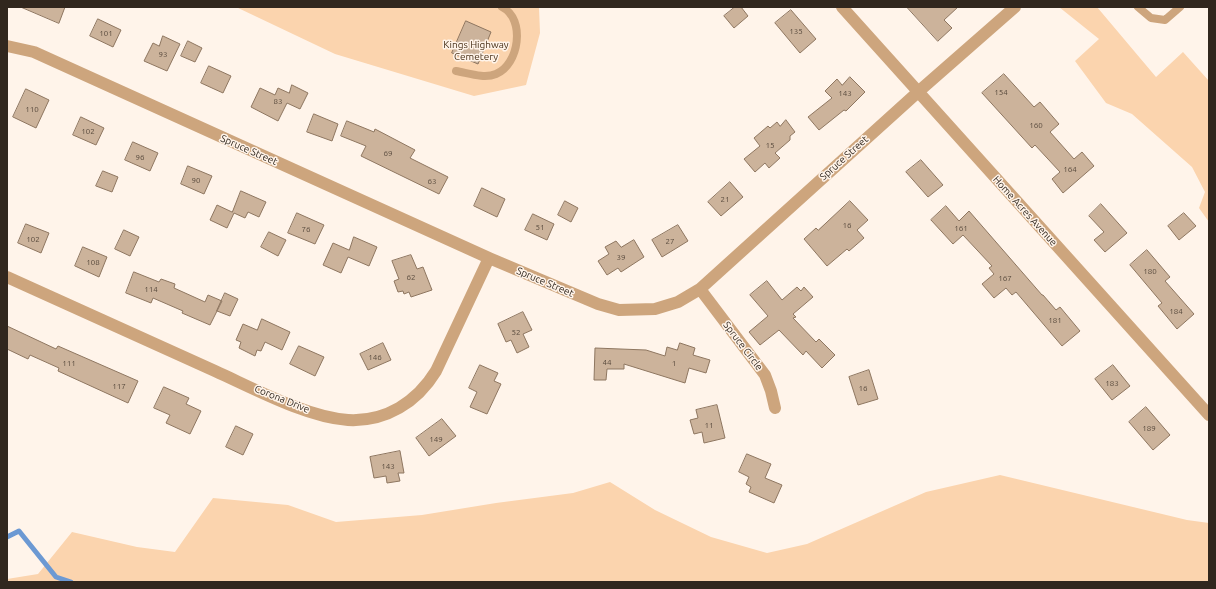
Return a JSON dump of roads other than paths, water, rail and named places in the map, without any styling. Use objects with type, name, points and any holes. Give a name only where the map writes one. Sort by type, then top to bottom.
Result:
[{"type":"street","name":"Home Acres Avenue","points":[[842,7],[1209,415]]},
{"type":"street","name":"Spruce Street","points":[[7,46],[34,52],[489,258],[598,304],[619,310],[645,311],[678,302],[700,289],[918,92],[1015,7]]},
{"type":"street","name":"Corona Drive","points":[[7,277],[291,406],[348,420],[388,414],[403,407],[428,385],[489,258]]},
{"type":"street","name":"Spruce Circle","points":[[700,289],[765,375],[775,408]]},
{"type":"lane","points":[[456,71],[480,76],[495,75],[507,67],[514,50],[517,35],[515,21],[506,9],[502,7]]},
{"type":"lane","points":[[1138,7],[1151,18],[1164,20],[1180,7]]},
{"type":"waterway","points":[[7,537],[19,531],[56,577],[71,582]]},
{"type":"park label","name":"Kings Highway Cemetery","points":[[476,50]]}]
